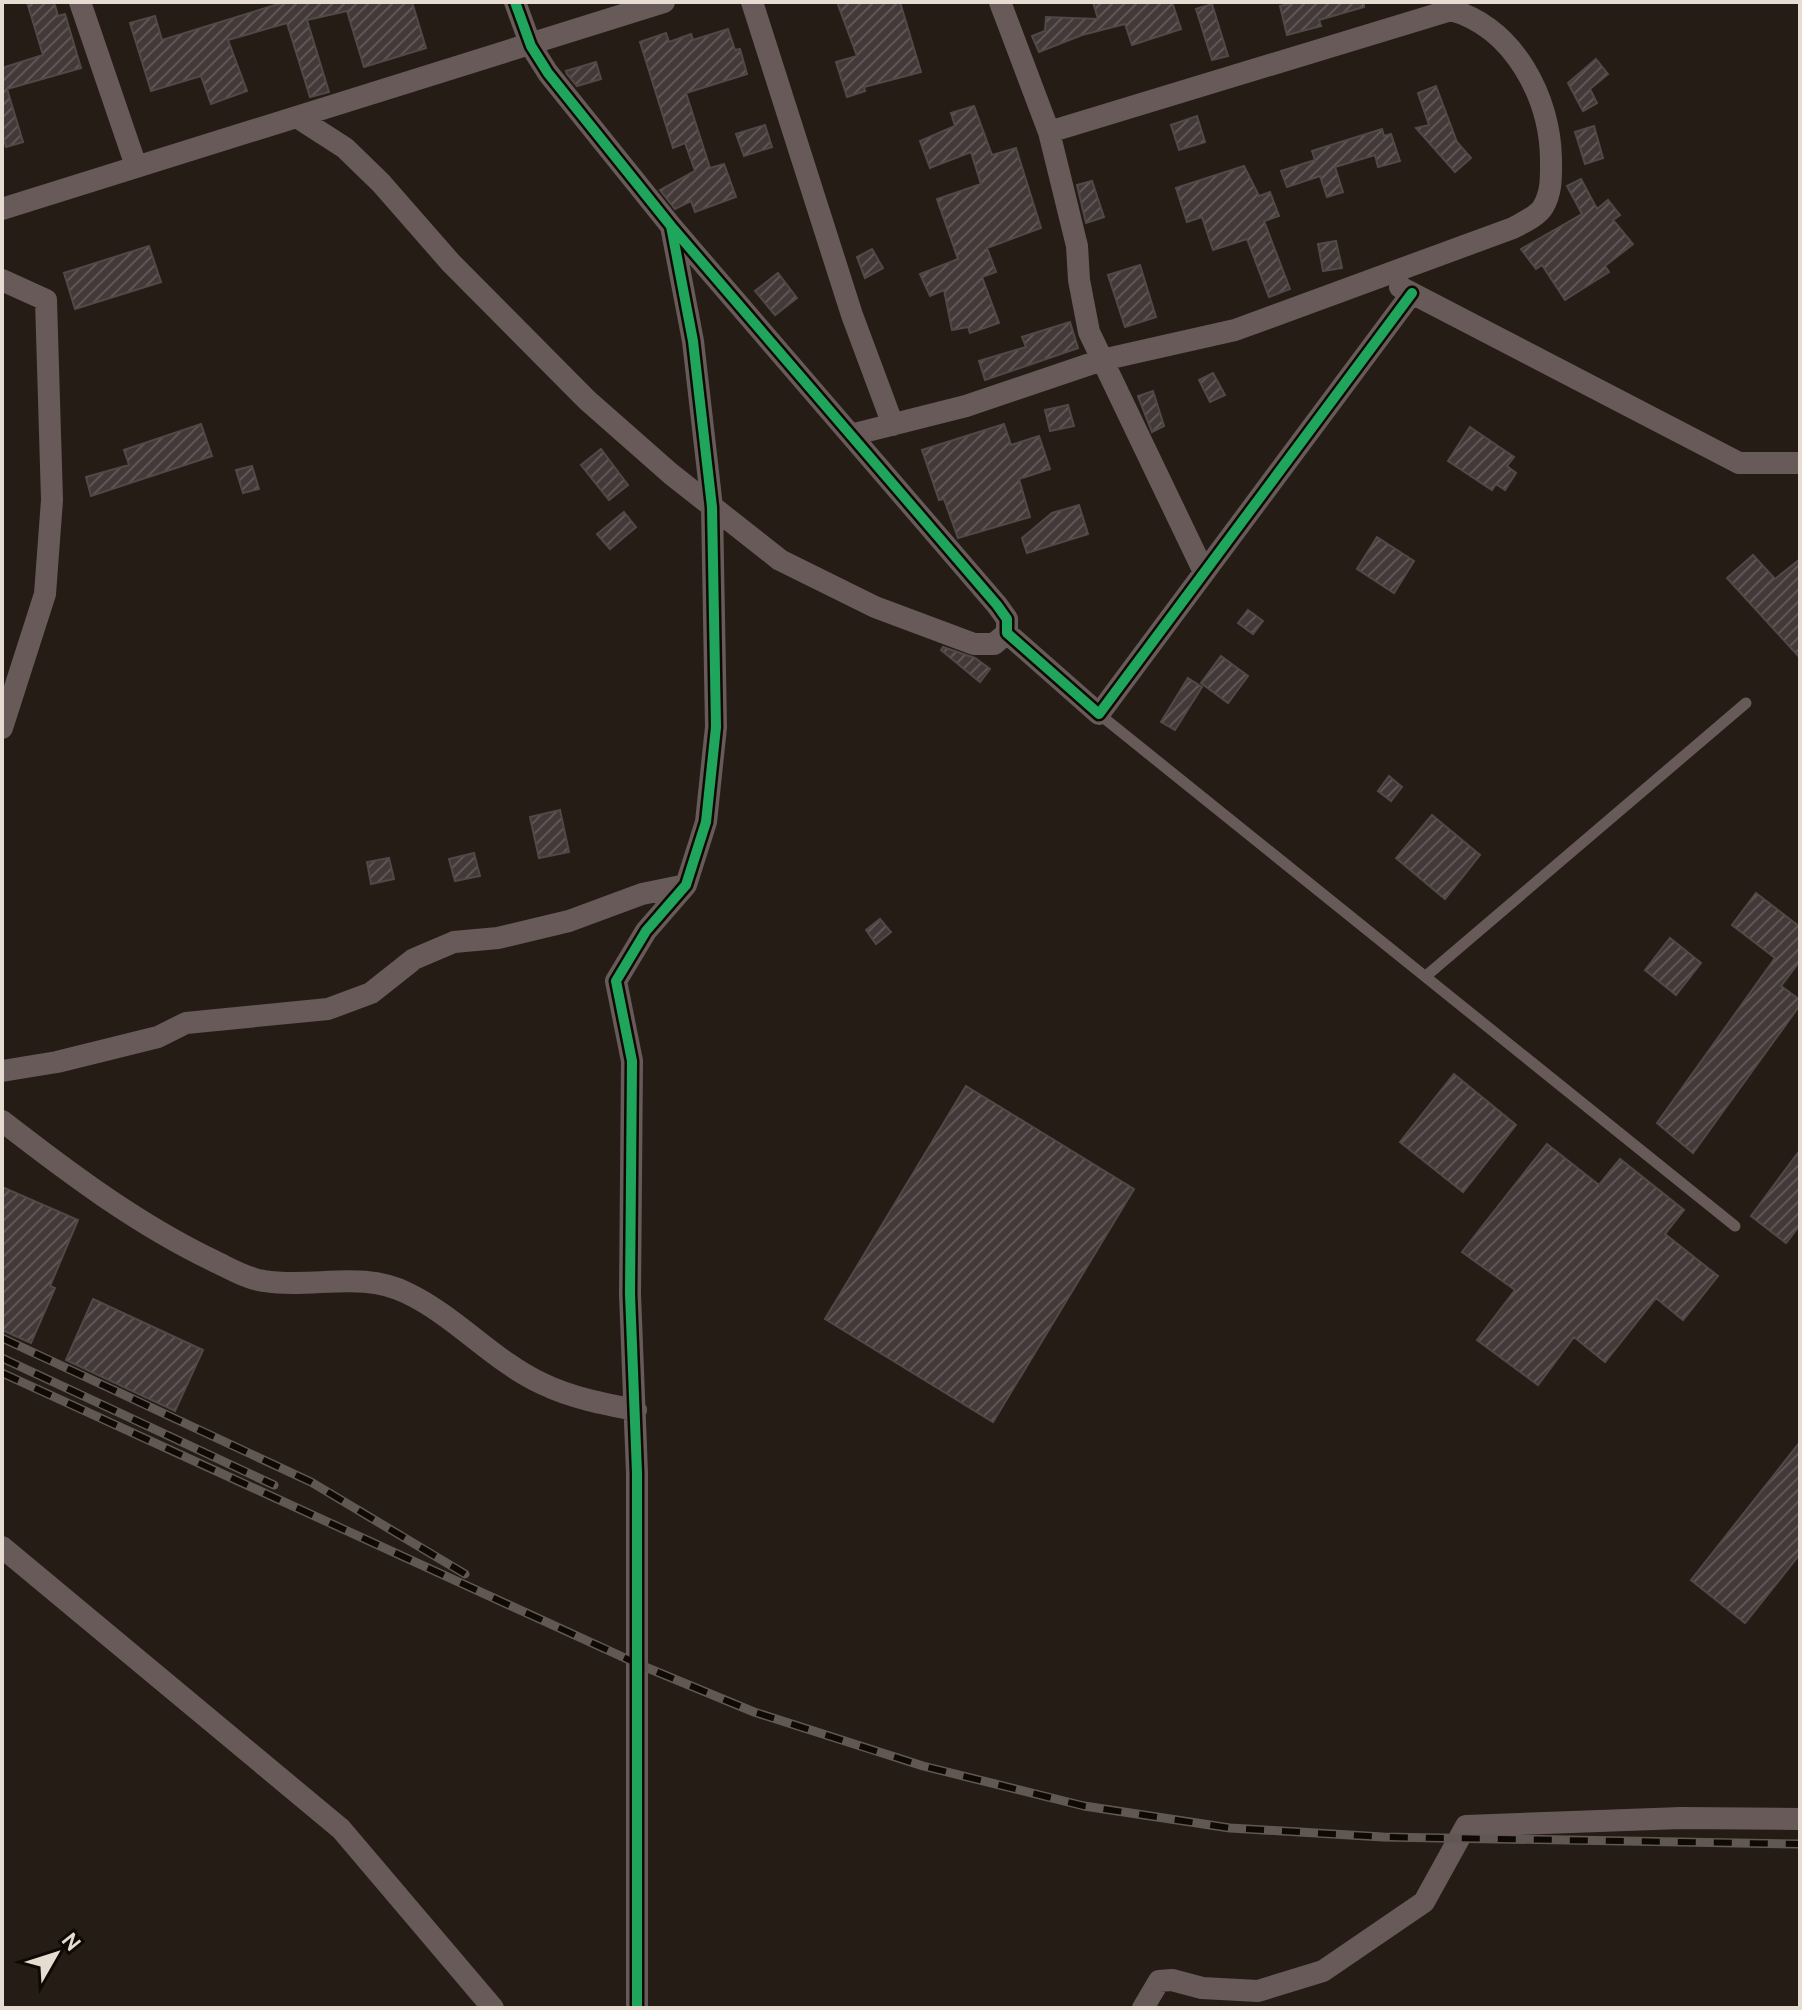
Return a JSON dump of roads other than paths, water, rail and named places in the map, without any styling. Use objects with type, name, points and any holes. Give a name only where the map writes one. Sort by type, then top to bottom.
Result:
[{"type":"street","points":[[80,2],[136,166]]},
{"type":"street","points":[[515,2],[531,46],[671,226],[997,605],[1007,619],[1007,633],[1099,714],[1412,293]]},
{"type":"street","points":[[2,209],[136,166],[300,119],[664,2]]},
{"type":"street","points":[[752,2],[852,315],[893,425]]},
{"type":"street","points":[[1000,2],[1049,132],[1077,246],[1079,280],[1089,332],[1204,572]]},
{"type":"street","points":[[851,435],[966,406],[1102,360],[1235,330],[1513,228],[1542,210],[1551,186],[1550,148],[1543,106],[1530,74],[1505,45],[1467,15],[1451,10],[1049,132]]},
{"type":"street","points":[[300,119],[345,148],[587,400],[712,507],[780,560],[875,607],[974,644],[994,644],[1007,633]]},
{"type":"street","points":[[637,2008],[636,1410],[630,1264],[632,1061],[616,981],[646,931],[686,885],[706,822],[716,727],[712,507],[693,341],[671,226]]},
{"type":"street","points":[[1380,277],[1739,463],[1800,463]]},
{"type":"street","points":[[2,280],[46,300],[52,500],[45,594],[2,728]]},
{"type":"street","points":[[2,1071],[57,1062],[158,1037],[186,1023],[328,1009],[371,993],[414,959],[454,942],[498,938],[569,921],[642,894],[686,885]]},
{"type":"street","points":[[2,1121],[64,1169],[173,1241],[230,1269],[262,1281],[298,1284],[348,1280],[393,1288],[444,1314],[500,1358],[543,1384],[591,1402],[636,1410]]},
{"type":"street","points":[[2,1547],[341,1829],[493,2008]]},
{"type":"street","points":[[1143,2008],[1159,1981],[1172,1980],[1202,1988],[1258,1991],[1323,1971],[1424,1902],[1466,1826],[1681,1818],[1800,1819]]},
{"type":"lane","points":[[1426,976],[1746,703]]},
{"type":"lane","points":[[1099,714],[1735,1226]]},
{"type":"railway","points":[[2,1338],[311,1482],[465,1574]]},
{"type":"railway","points":[[2,1358],[274,1485]]},
{"type":"railway","points":[[2,1373],[638,1664],[754,1712],[923,1766],[1084,1806],[1230,1828],[1383,1837],[1800,1844]]}]
